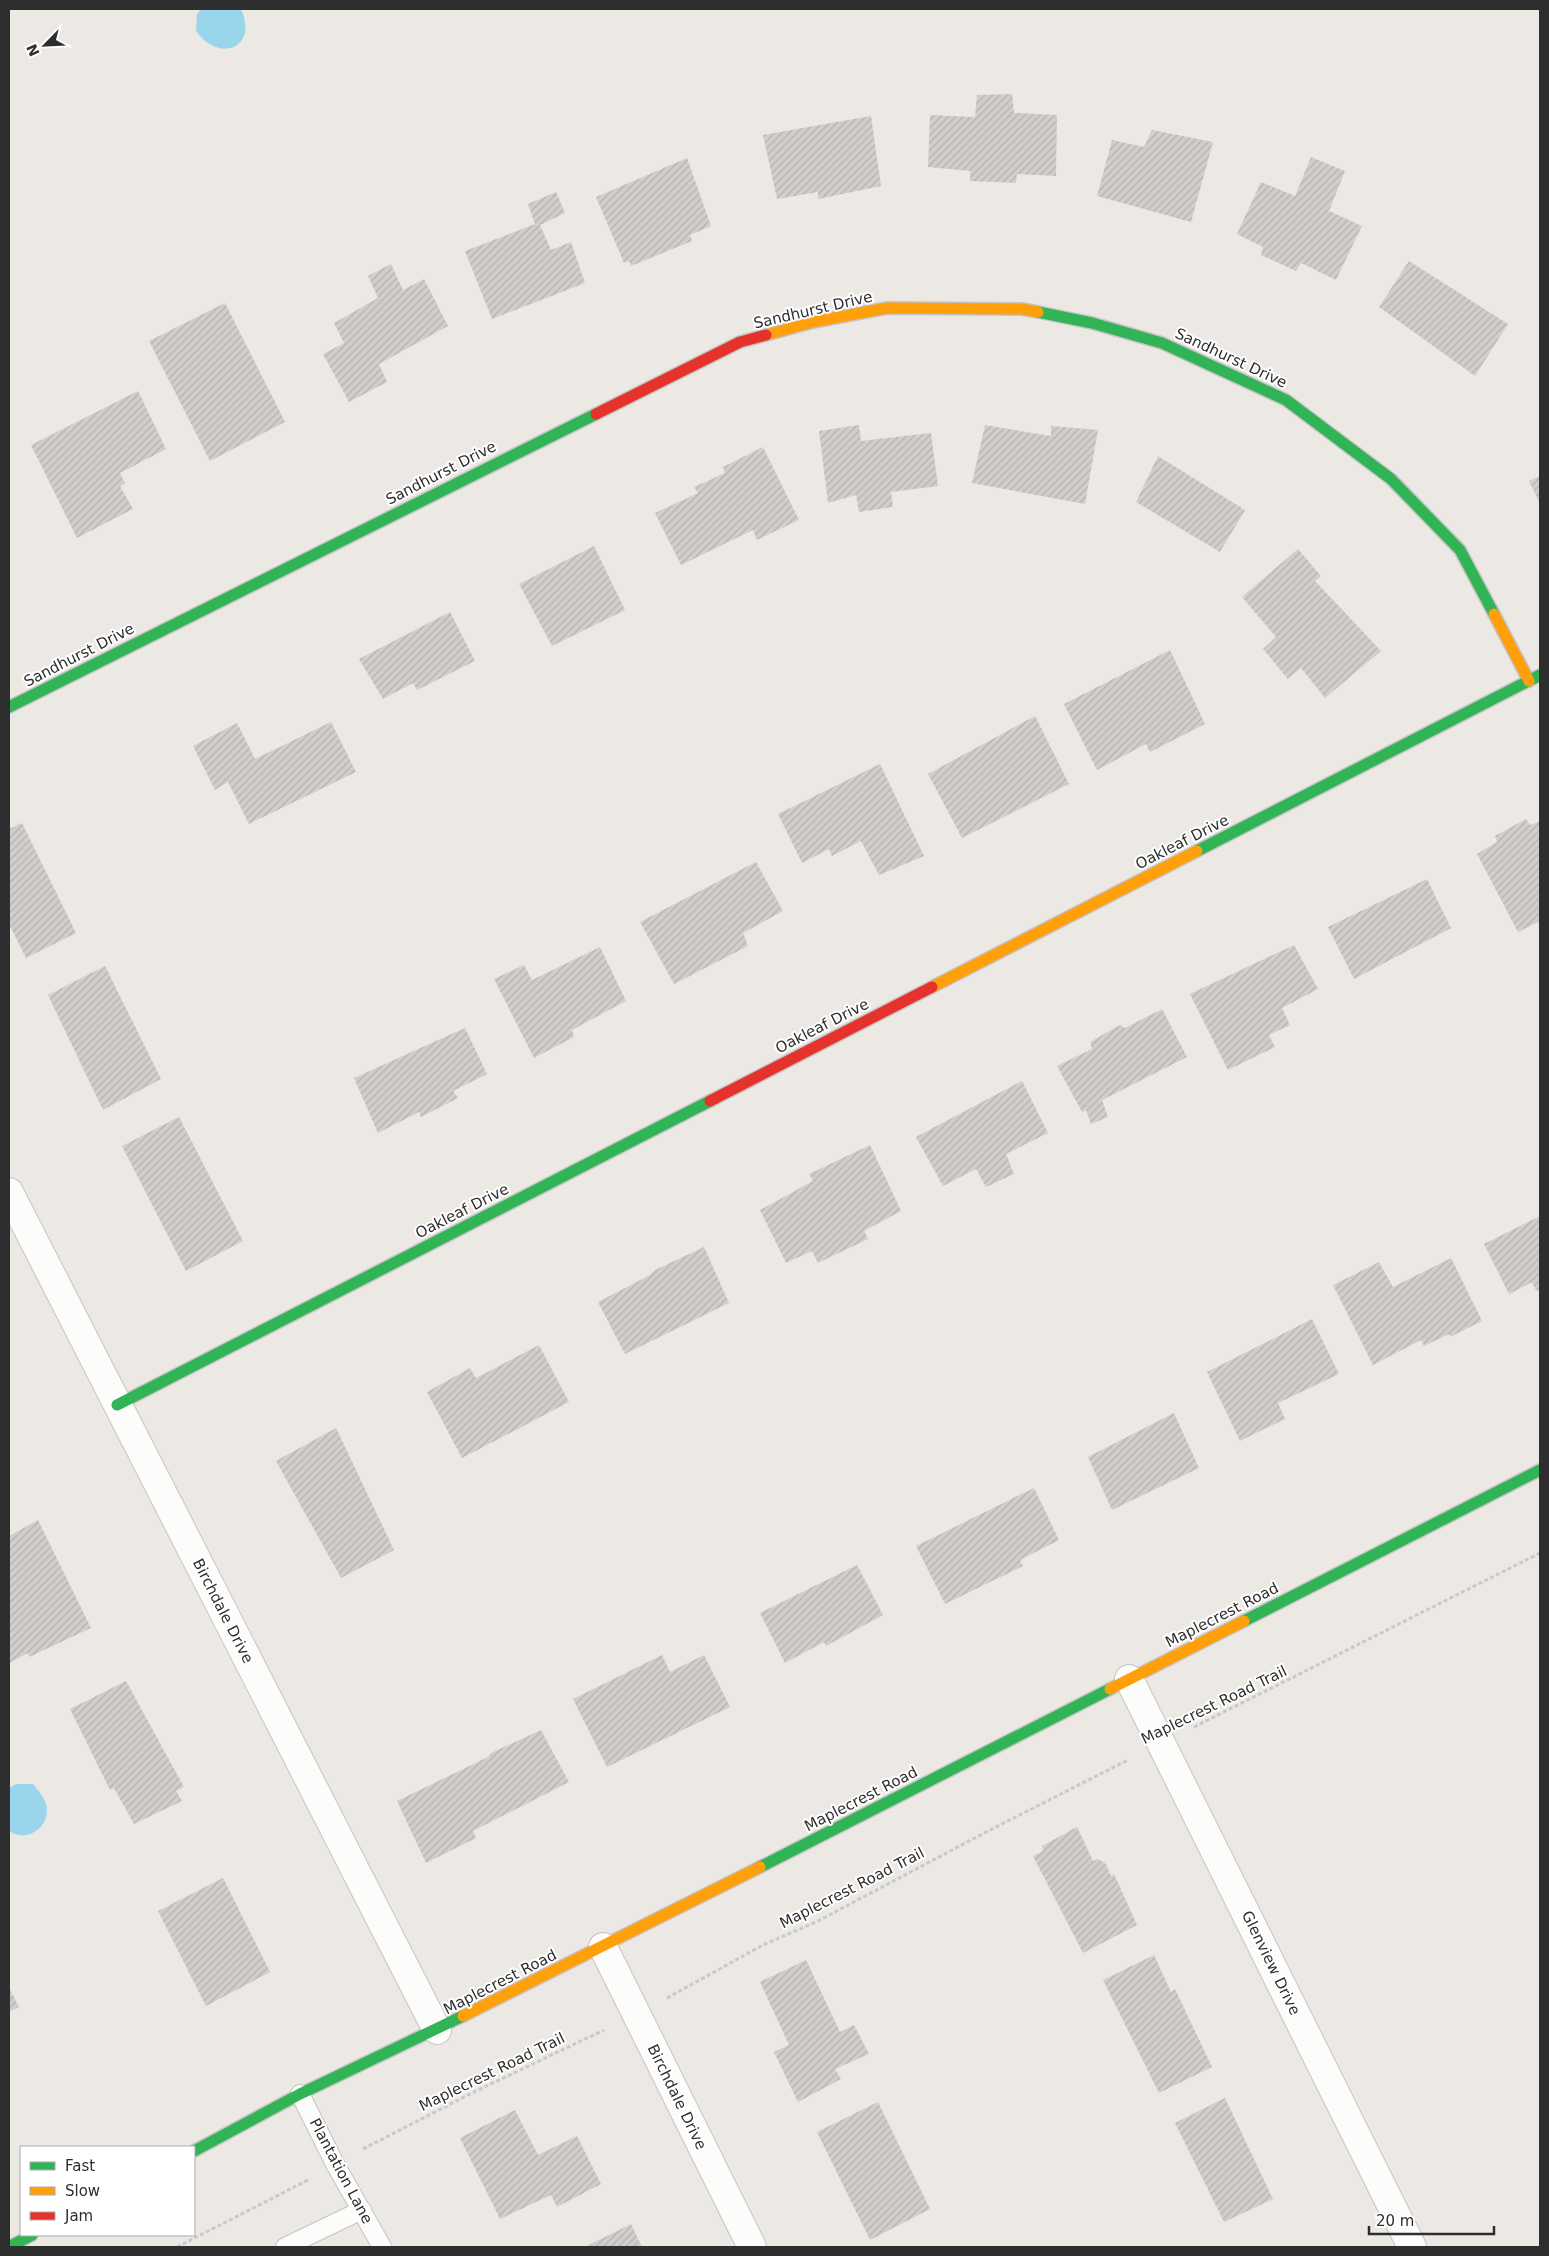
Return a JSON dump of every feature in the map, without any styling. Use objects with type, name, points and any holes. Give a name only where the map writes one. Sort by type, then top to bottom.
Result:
[{"type":"street","name":"Sandhurst Drive","points":[[9,707],[740,342],[813,322],[887,308],[1022,309],[1092,323],[1162,343],[1286,400],[1391,480],[1460,550],[1529,681]]},
{"type":"street","name":"Oakleaf Drive","points":[[117,1405],[1540,675]]},
{"type":"street","name":"Birchdale Drive","points":[[9,1192],[437,2030]]},
{"type":"street","name":"Maplecrest Road","points":[[195,2150],[300,2094],[437,2030],[494,1999],[603,1947],[1540,1470]]},
{"type":"street","name":"Glenview Drive","points":[[1129,1679],[1412,2247]]},
{"type":"street","name":"Birchdale Drive","points":[[603,1947],[752,2247]]},
{"type":"street","points":[[9,2247],[30,2236]]},
{"type":"lane","name":"Plantation Lane","points":[[300,2094],[335,2164],[382,2247]]},
{"type":"lane","points":[[284,2247],[362,2210]]},
{"type":"path","name":"Maplecrest Road Trail","points":[[177,2247],[303,2184],[335,2164],[472,2093],[636,2014],[763,1945],[816,1922],[990,1830],[1540,1553]]},
{"type":"water","points":[[201,9],[241,9],[245,23],[245,34],[240,42],[233,47],[225,49],[215,47],[205,41],[196,31],[197,14]]},
{"type":"water","points":[[16,1784],[33,1784],[46,1804],[47,1812],[42,1826],[30,1834],[16,1834],[9,1831],[9,1788]]},
{"type":"building","points":[[1012,94],[1014,113],[1057,115],[1056,176],[1017,174],[1016,183],[970,181],[970,171],[928,167],[930,115],[975,117],[977,95]]},
{"type":"building","points":[[871,116],[881,186],[818,199],[818,192],[777,199],[763,135]]},
{"type":"building","points":[[1152,130],[1213,142],[1191,222],[1097,196],[1112,140],[1144,147]]},
{"type":"building","points":[[1311,157],[1345,171],[1329,211],[1362,226],[1336,280],[1301,263],[1296,271],[1261,255],[1263,247],[1237,234],[1261,182],[1295,196]]},
{"type":"building","points":[[687,158],[711,226],[690,235],[692,241],[631,266],[629,261],[624,263],[596,197]]},
{"type":"building","points":[[556,192],[565,213],[540,225],[551,250],[571,242],[585,283],[492,319],[465,251],[535,224],[528,204]]},
{"type":"building","points":[[1409,261],[1508,324],[1475,376],[1379,307]]},
{"type":"building","points":[[391,264],[403,290],[424,279],[448,326],[379,364],[387,382],[349,402],[323,354],[344,343],[334,323],[378,298],[368,276]]},
{"type":"building","points":[[225,303],[285,422],[210,461],[149,341]]},
{"type":"building","points":[[138,391],[166,449],[120,473],[125,483],[120,486],[133,509],[77,538],[31,445]]},
{"type":"building","points":[[859,425],[861,441],[931,433],[938,486],[891,492],[893,507],[859,512],[856,495],[828,503],[819,431]]},
{"type":"building","points":[[985,425],[1051,436],[1051,426],[1098,430],[1085,504],[972,483]]},
{"type":"building","points":[[763,447],[799,520],[757,540],[753,530],[681,565],[655,513],[698,493],[694,487],[725,473],[723,467]]},
{"type":"building","points":[[1158,456],[1245,510],[1220,552],[1136,502]]},
{"type":"building","points":[[1540,476],[1540,504],[1529,481]]},
{"type":"building","points":[[594,546],[625,610],[552,646],[519,584]]},
{"type":"building","points":[[1298,549],[1321,576],[1315,581],[1381,651],[1325,698],[1301,668],[1288,679],[1263,649],[1276,637],[1242,597]]},
{"type":"building","points":[[450,612],[475,661],[417,690],[413,683],[383,699],[359,659]]},
{"type":"building","points":[[1170,650],[1205,724],[1150,752],[1146,744],[1097,770],[1064,704]]},
{"type":"building","points":[[1035,716],[1069,784],[962,838],[928,774]]},
{"type":"building","points":[[331,722],[356,772],[249,824],[228,782],[215,790],[193,746],[237,723],[255,759]]},
{"type":"building","points":[[880,764],[924,856],[879,875],[861,841],[832,856],[829,849],[802,863],[778,814]]},
{"type":"building","points":[[1526,819],[1530,825],[1540,821],[1540,921],[1518,932],[1477,854],[1497,842],[1495,836]]},
{"type":"building","points":[[22,823],[76,933],[26,958],[9,924],[9,829]]},
{"type":"building","points":[[756,862],[783,911],[743,933],[748,946],[674,984],[640,922]]},
{"type":"building","points":[[1427,879],[1451,928],[1354,979],[1328,927]]},
{"type":"building","points":[[1294,945],[1318,989],[1282,1008],[1290,1025],[1269,1035],[1275,1047],[1228,1070],[1190,994]]},
{"type":"building","points":[[600,947],[626,1001],[572,1030],[574,1037],[534,1058],[494,979],[524,965],[532,980]]},
{"type":"building","points":[[105,966],[161,1079],[103,1110],[48,995]]},
{"type":"building","points":[[1162,1009],[1187,1057],[1102,1100],[1108,1117],[1091,1124],[1086,1110],[1082,1112],[1057,1066],[1092,1049],[1090,1042],[1120,1025],[1125,1028]]},
{"type":"building","points":[[465,1028],[487,1074],[453,1091],[458,1098],[421,1117],[419,1112],[378,1133],[354,1078]]},
{"type":"building","points":[[1022,1081],[1048,1133],[1006,1154],[1014,1174],[986,1187],[976,1169],[943,1186],[916,1137]]},
{"type":"building","points":[[179,1117],[243,1241],[186,1271],[122,1146]]},
{"type":"building","points":[[870,1145],[901,1211],[864,1231],[868,1239],[818,1263],[812,1251],[786,1263],[760,1210],[813,1181],[809,1174]]},
{"type":"building","points":[[1540,1216],[1540,1289],[1536,1291],[1532,1282],[1509,1294],[1484,1244]]},
{"type":"building","points":[[704,1247],[729,1303],[625,1354],[598,1302],[650,1275],[655,1270]]},
{"type":"building","points":[[1451,1258],[1482,1321],[1450,1337],[1449,1334],[1424,1346],[1421,1340],[1373,1365],[1333,1285],[1379,1262],[1393,1287]]},
{"type":"building","points":[[1312,1319],[1339,1374],[1278,1403],[1285,1419],[1240,1441],[1207,1372]]},
{"type":"building","points":[[539,1345],[569,1402],[462,1458],[427,1392],[470,1368],[476,1378]]},
{"type":"building","points":[[1174,1413],[1199,1468],[1112,1510],[1088,1457]]},
{"type":"building","points":[[336,1428],[394,1550],[341,1578],[276,1461]]},
{"type":"building","points":[[1034,1488],[1059,1540],[1020,1560],[1023,1566],[945,1604],[916,1546]]},
{"type":"building","points":[[38,1520],[91,1628],[29,1657],[28,1653],[9,1663],[9,1623],[11,1622],[9,1618],[9,1536]]},
{"type":"building","points":[[857,1565],[883,1615],[826,1646],[824,1642],[785,1663],[760,1613]]},
{"type":"building","points":[[662,1655],[670,1672],[704,1655],[730,1707],[607,1767],[573,1699]]},
{"type":"building","points":[[126,1681],[184,1787],[176,1791],[182,1801],[134,1824],[114,1788],[110,1790],[70,1709]]},
{"type":"building","points":[[541,1730],[569,1782],[473,1831],[476,1838],[426,1863],[397,1801]]},
{"type":"building","points":[[1077,1827],[1093,1861],[1098,1859],[1106,1864],[1111,1876],[1114,1874],[1137,1925],[1083,1953],[1033,1856],[1043,1851],[1042,1846]]},
{"type":"building","points":[[223,1878],[270,1972],[206,2006],[158,1911]]},
{"type":"building","points":[[1154,1955],[1171,1992],[1175,1989],[1212,2067],[1159,2093],[1103,1980]]},
{"type":"building","points":[[806,1960],[840,2032],[854,2025],[869,2054],[835,2069],[841,2079],[798,2102],[774,2052],[789,2045],[760,1982]]},
{"type":"building","points":[[9,1988],[19,2007],[9,2012]]},
{"type":"building","points":[[1225,2098],[1273,2199],[1224,2222],[1175,2123]]},
{"type":"building","points":[[878,2102],[930,2209],[870,2240],[817,2132]]},
{"type":"building","points":[[515,2110],[538,2155],[577,2136],[601,2184],[557,2207],[551,2195],[500,2219],[460,2138]]},
{"type":"building","points":[[631,2224],[642,2247],[585,2247]]},
{"type":"traffic: fast","points":[[1038,312],[1092,323],[1162,343],[1286,400],[1391,479],[1460,550],[1494,614]]},
{"type":"traffic: fast","points":[[9,707],[596,414]]},
{"type":"traffic: fast","points":[[1197,851],[1540,675]]},
{"type":"traffic: fast","points":[[117,1405],[710,1101]]},
{"type":"traffic: fast","points":[[1244,1621],[1540,1470]]},
{"type":"traffic: fast","points":[[760,1867],[1110,1689]]},
{"type":"traffic: fast","points":[[195,2150],[300,2094],[463,2016]]},
{"type":"traffic: fast","points":[[9,2247],[30,2236]]},
{"type":"traffic: slow","points":[[766,335],[813,322],[887,308],[1022,309],[1038,312]]},
{"type":"traffic: slow","points":[[1494,614],[1529,681]]},
{"type":"traffic: slow","points":[[932,987],[1197,851]]},
{"type":"traffic: slow","points":[[1110,1689],[1244,1621]]},
{"type":"traffic: slow","points":[[463,2016],[760,1867]]},
{"type":"traffic: jam","points":[[596,414],[740,342],[766,335]]},
{"type":"traffic: jam","points":[[710,1101],[932,987]]}]
